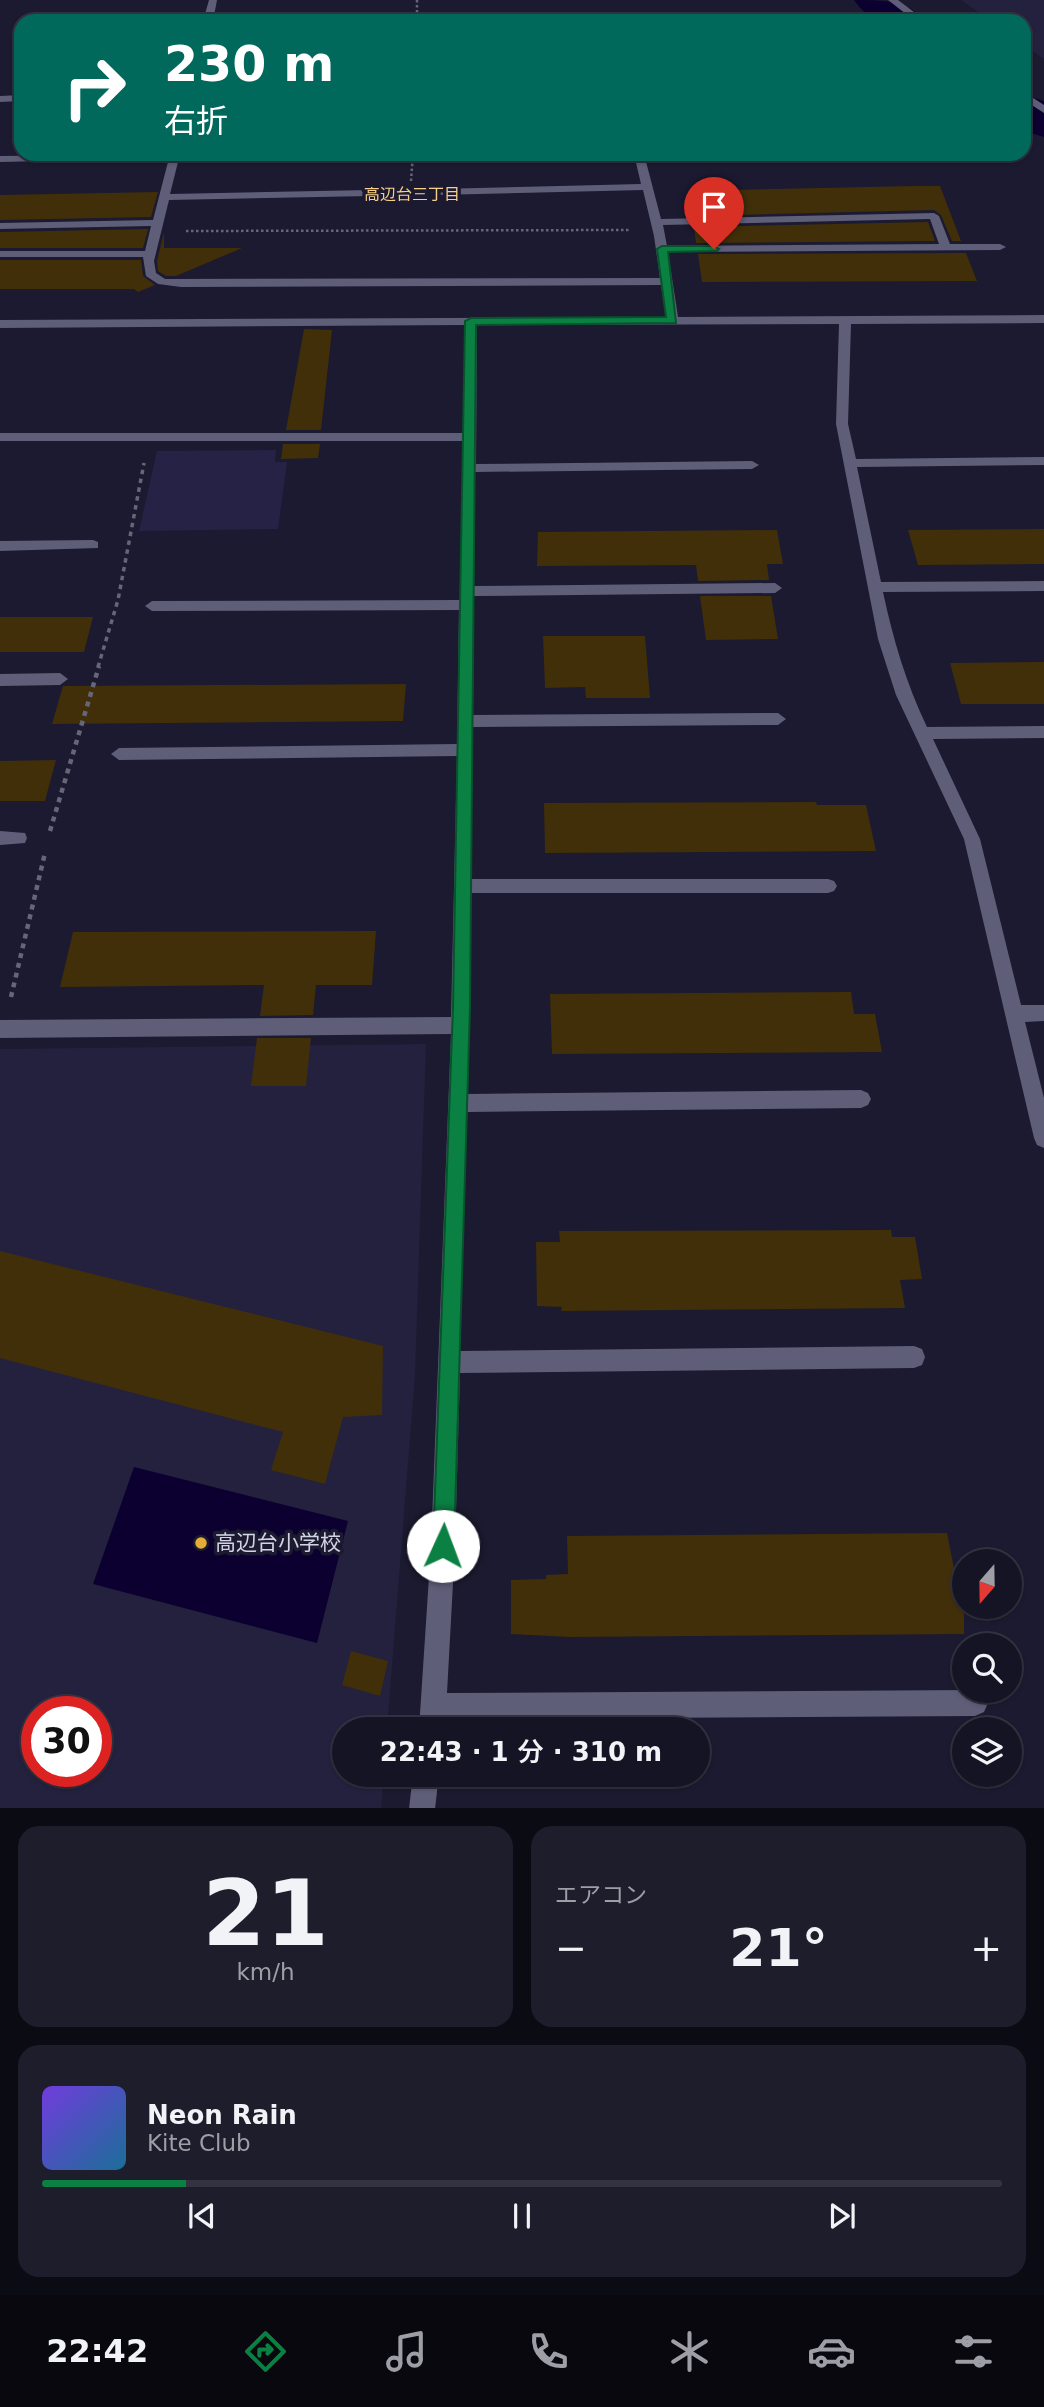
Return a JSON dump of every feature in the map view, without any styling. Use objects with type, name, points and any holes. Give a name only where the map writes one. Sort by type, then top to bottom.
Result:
[{"type":"street","points":[[892,0],[911,14]]},
{"type":"street","points":[[582,7],[586,14]]},
{"type":"street","points":[[173,161],[150,254],[150,274],[162,282],[666,281]]},
{"type":"street","points":[[641,161],[662,249],[672,320]]},
{"type":"street","points":[[436,192],[647,187]]},
{"type":"street","points":[[164,197],[370,193]]},
{"type":"street","points":[[657,226],[934,216],[946,248]]},
{"type":"street","points":[[0,226],[156,227]]},
{"type":"street","points":[[662,249],[1000,247]]},
{"type":"street","points":[[0,254],[150,254]]},
{"type":"street","points":[[0,324],[1044,319]]},
{"type":"street","points":[[845,320],[842,424],[884,639],[904,695],[972,839],[1044,1138]]},
{"type":"street","points":[[433,1717],[461,1025],[471,321]]},
{"type":"street","points":[[0,437],[469,437]]},
{"type":"street","points":[[849,463],[1044,461]]},
{"type":"street","points":[[469,468],[752,465]]},
{"type":"street","points":[[0,546],[93,545]]},
{"type":"street","points":[[874,587],[1044,586]]},
{"type":"street","points":[[152,606],[775,588]]},
{"type":"street","points":[[0,680],[60,679]]},
{"type":"street","points":[[465,721],[778,719]]},
{"type":"street","points":[[923,733],[1044,732]]},
{"type":"street","points":[[119,754],[465,750]]},
{"type":"street","points":[[0,838],[19,838]]},
{"type":"street","points":[[463,887],[828,886]]},
{"type":"street","points":[[1013,1014],[1044,1013]]},
{"type":"street","points":[[2,1029],[461,1025]]},
{"type":"street","points":[[458,1103],[861,1099]]},
{"type":"street","points":[[449,1362],[914,1357]]},
{"type":"street","points":[[469,1717],[975,1703]]},
{"type":"street","points":[[422,1808],[424,1787]]},
{"type":"path","points":[[156,227],[657,226]]},
{"type":"path","points":[[49,833],[118,600],[148,436]]},
{"type":"path","points":[[2,1029],[46,846]]},
{"type":"shaded area","points":[[961,0],[1044,0],[1044,59],[1031,50],[1031,14],[981,14]]},
{"type":"shaded area","points":[[276,450],[275,462],[287,462],[278,529],[139,531],[157,451]]},
{"type":"shaded area","name":"高辺台小学校","points":[[426,1044],[415,1375],[388,1717],[332,1717],[332,1787],[383,1787],[381,1808],[0,1808],[0,1049]]},
{"type":"shaded area","points":[[134,1467],[348,1521],[317,1643],[93,1584]]},
{"type":"building","points":[[940,186],[961,241],[952,241],[941,215],[934,210],[692,216],[688,191]]},
{"type":"building","points":[[158,192],[151,217],[0,220],[0,195]]},
{"type":"building","points":[[928,222],[935,241],[696,243],[694,227]]},
{"type":"building","points":[[148,229],[143,248],[0,248],[0,232]]},
{"type":"building","points":[[164,232],[164,248],[242,248],[176,276],[166,276],[158,271],[157,261]]},
{"type":"building","points":[[966,253],[977,281],[702,282],[698,254]]},
{"type":"building","points":[[0,260],[141,260],[143,276],[155,285],[138,292],[134,289],[0,289]]},
{"type":"building","points":[[304,329],[332,330],[321,430],[286,430]]},
{"type":"building","points":[[283,444],[320,444],[318,458],[281,459]]},
{"type":"building","points":[[1044,529],[1044,564],[918,565],[908,530]]},
{"type":"building","points":[[777,530],[783,564],[767,564],[769,580],[698,581],[696,565],[537,566],[538,532]]},
{"type":"building","points":[[700,596],[771,596],[778,639],[706,640]]},
{"type":"building","points":[[0,617],[93,617],[84,652],[0,652]]},
{"type":"building","points":[[543,636],[645,636],[650,698],[586,698],[585,687],[545,688]]},
{"type":"building","points":[[1044,662],[1044,704],[961,704],[950,663]]},
{"type":"building","points":[[406,684],[403,721],[52,724],[63,686]]},
{"type":"building","points":[[56,760],[45,801],[0,801],[0,761]]},
{"type":"building","points":[[816,802],[817,805],[866,805],[876,851],[545,853],[544,803]]},
{"type":"building","points":[[376,931],[372,985],[316,985],[313,1015],[260,1016],[264,985],[60,987],[73,932]]},
{"type":"building","points":[[851,992],[854,1014],[875,1014],[882,1052],[552,1054],[550,994]]},
{"type":"building","points":[[257,1038],[311,1038],[306,1086],[251,1086]]},
{"type":"building","points":[[891,1230],[892,1237],[915,1237],[922,1279],[900,1280],[905,1308],[561,1311],[562,1307],[537,1306],[536,1242],[560,1242],[559,1231]]},
{"type":"building","points":[[0,1251],[383,1346],[382,1415],[343,1417],[325,1484],[271,1470],[283,1432],[0,1358]]},
{"type":"building","points":[[947,1533],[952,1559],[952,1619],[964,1619],[964,1633],[569,1637],[511,1634],[511,1580],[546,1579],[546,1575],[568,1574],[567,1536]]},
{"type":"building","points":[[351,1651],[388,1661],[380,1696],[342,1685]]},
{"type":"waterway","points":[[875,0],[894,14]]},
{"type":"waterway","points":[[1031,114],[1044,123]]},
{"type":"place","name":"高辺台小学校","points":[[201,1543]]},
{"type":"district","name":"高辺台三丁目","points":[[412,194]]},
{"type":"route","points":[[443,1546],[461,1007],[471,321],[672,320],[662,249],[714,249]]}]
